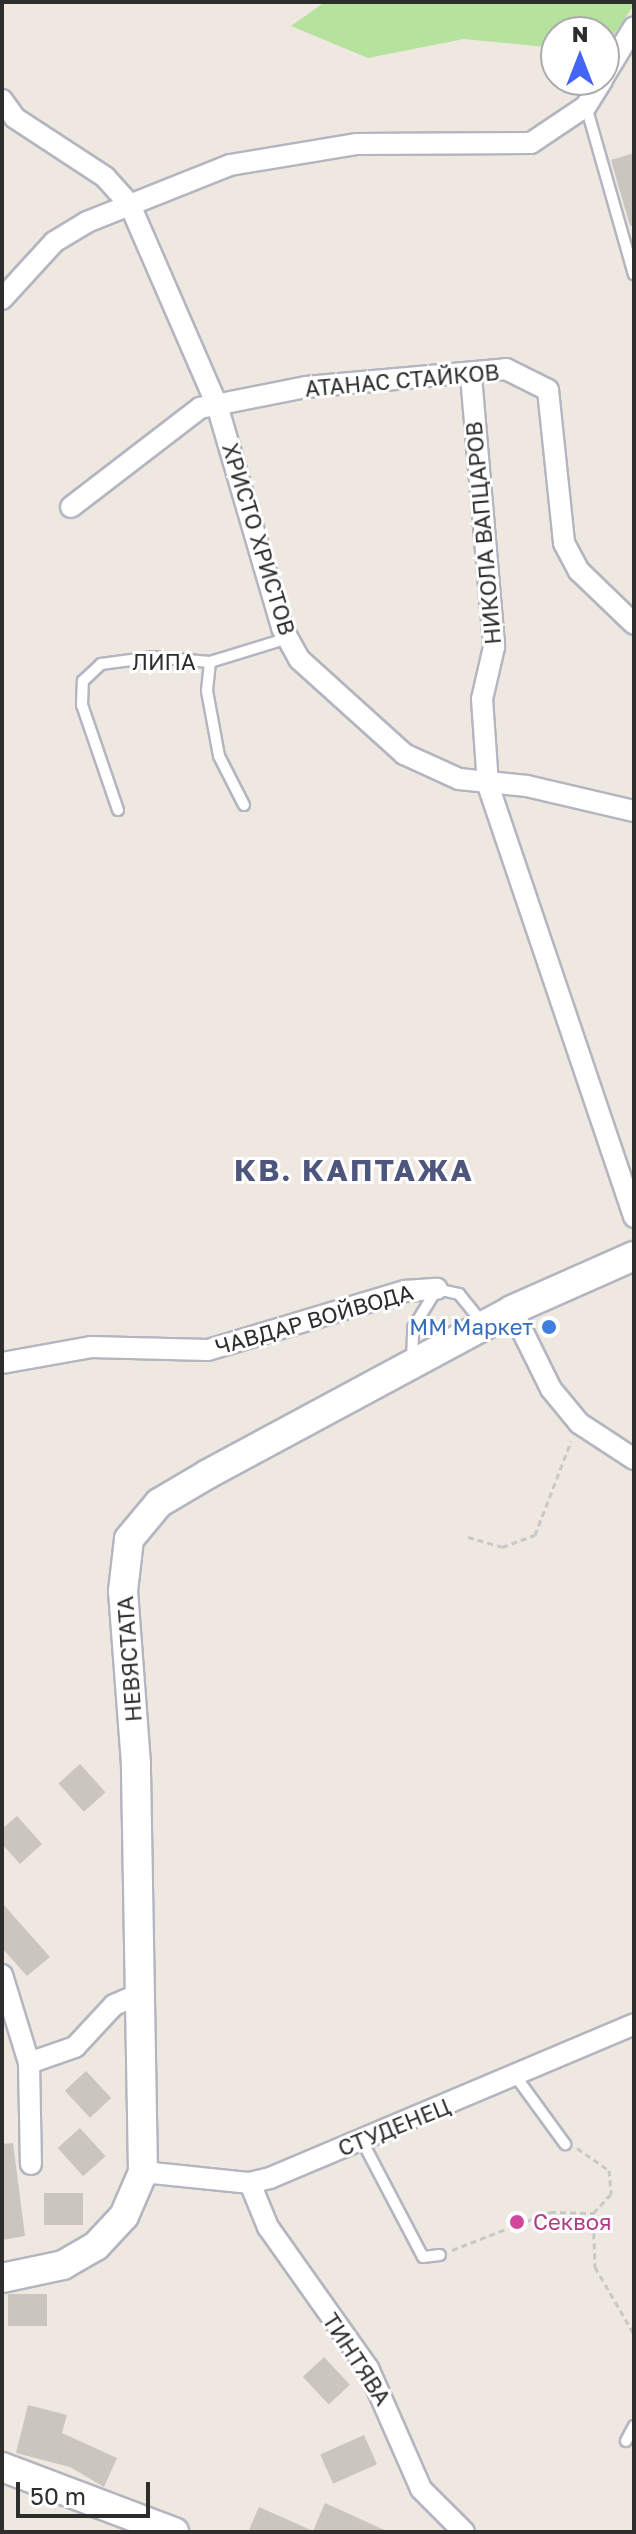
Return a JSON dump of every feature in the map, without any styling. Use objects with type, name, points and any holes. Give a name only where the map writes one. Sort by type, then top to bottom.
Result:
[{"type":"street","points":[[620,50],[634,27]]},
{"type":"street","points":[[2,299],[54,242],[130,205],[287,151],[531,143],[586,106],[592,96]]},
{"type":"street","name":"ХРИСТО ХРИСТОВ","points":[[2,100],[15,118],[105,177],[130,205],[217,405],[288,638],[299,659],[404,754],[488,785],[527,786],[634,811]]},
{"type":"street","name":"АТАНАС СТАЙКОВ","points":[[71,507],[190,414],[217,405],[306,387],[471,376],[506,369],[548,390],[564,543],[579,571],[634,624]]},
{"type":"street","name":"НИКОЛА ВАПЦАРОВ","points":[[471,376],[494,647],[482,699],[488,785]]},
{"type":"street","points":[[488,785],[634,1217]]},
{"type":"street","name":"НЕВЯСТАТА","points":[[2,2278],[63,2265],[96,2246],[124,2216],[143,2172],[142,1993],[123,1591],[129,1539],[159,1503],[512,1310],[634,1256]]},
{"type":"street","name":"ЧАВДАР ВОЙВОДА","points":[[2,1363],[91,1347],[208,1350],[405,1291],[437,1289]]},
{"type":"street","points":[[512,1310],[551,1389],[579,1423],[634,1459]]},
{"type":"street","points":[[2,1975],[10,2025],[29,2063],[31,2164]]},
{"type":"street","points":[[29,2063],[75,2047],[114,2005],[142,1993]]},
{"type":"street","name":"СТУДЕНЕЦ","points":[[143,2172],[250,2183],[634,2024]]},
{"type":"street","name":"ТИНТЯВА","points":[[250,2183],[268,2227],[375,2381],[421,2489],[464,2532]]},
{"type":"street","points":[[2,2467],[174,2532]]},
{"type":"lane","points":[[586,106],[634,274]]},
{"type":"lane","name":"ЛИПА","points":[[118,810],[82,705],[83,681],[101,664],[154,657],[210,662],[288,638]]},
{"type":"lane","points":[[210,662],[207,691],[219,756],[244,805]]},
{"type":"lane","points":[[412,1364],[413,1328],[437,1289],[459,1294],[484,1325]]},
{"type":"lane","points":[[513,2072],[565,2144]]},
{"type":"lane","points":[[361,2139],[423,2257],[440,2255]]},
{"type":"lane","points":[[626,2441],[634,2426]]},
{"type":"path","points":[[468,1537],[502,1547],[535,1535],[579,1423]]},
{"type":"path","points":[[565,2144],[609,2170],[611,2194],[593,2213],[595,2267],[634,2334]]},
{"type":"path","points":[[440,2255],[550,2212],[593,2213]]},
{"type":"green space","points":[[325,2],[634,2],[620,26],[620,16],[540,16],[540,46],[464,39],[368,58],[291,26]]},
{"type":"building","points":[[634,153],[634,225],[630,226],[611,160]]},
{"type":"building","points":[[80,1764],[105,1792],[84,1812],[58,1783]]},
{"type":"building","points":[[17,1816],[42,1844],[20,1864],[2,1844],[2,1829]]},
{"type":"building","points":[[2,1903],[50,1957],[27,1976],[2,1948]]},
{"type":"building","points":[[86,2071],[111,2098],[90,2118],[65,2091]]},
{"type":"building","points":[[80,2128],[105,2156],[83,2176],[58,2148]]},
{"type":"building","points":[[13,2143],[25,2236],[2,2240],[2,2144]]},
{"type":"building","points":[[44,2193],[83,2193],[83,2225],[44,2225]]},
{"type":"building","points":[[8,2294],[47,2294],[47,2326],[8,2326]]},
{"type":"building","points":[[324,2357],[350,2385],[329,2405],[303,2377]]},
{"type":"building","points":[[28,2405],[67,2415],[62,2433],[117,2458],[104,2487],[70,2467],[16,2453]]},
{"type":"building","points":[[364,2435],[377,2464],[333,2484],[320,2455]]},
{"type":"building","points":[[325,2503],[389,2532],[248,2532],[259,2507],[313,2531]]},
{"type":"place","name":"ММ Маркет","points":[[549,1327]]},
{"type":"place","name":"Секвоя","points":[[517,2222]]},
{"type":"district","name":"КВ. КАПТАЖА","points":[[354,1170]]}]
